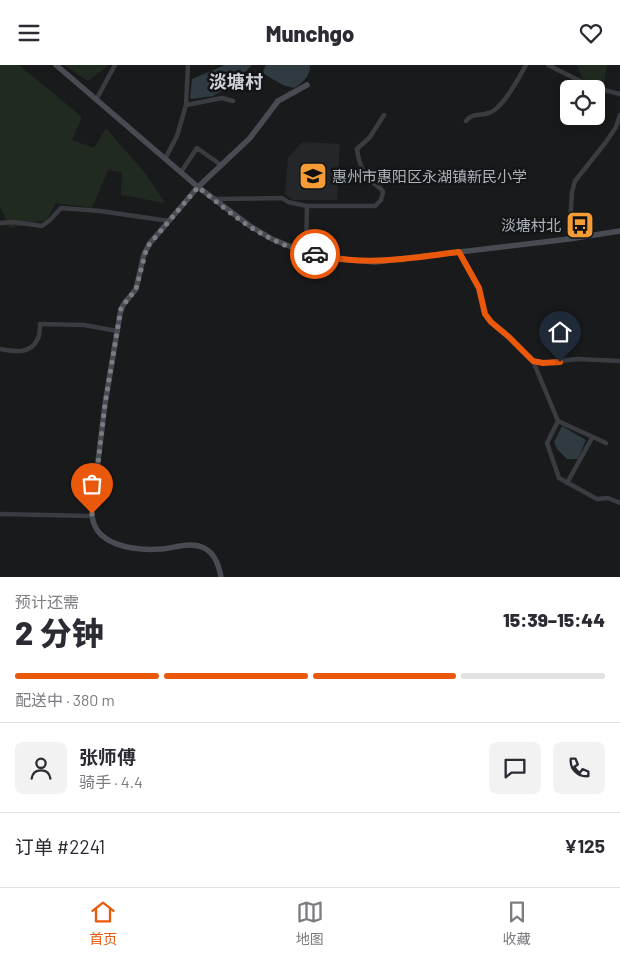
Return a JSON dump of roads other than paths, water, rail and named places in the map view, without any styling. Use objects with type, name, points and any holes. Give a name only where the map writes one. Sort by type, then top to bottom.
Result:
[{"type":"street","points":[[96,100],[115,65]]},
{"type":"street","points":[[165,159],[177,136],[186,105],[188,65]]},
{"type":"street","points":[[466,121],[477,114],[491,112],[498,107],[526,65]]},
{"type":"street","points":[[548,65],[592,87],[620,94]]},
{"type":"street","points":[[59,67],[181,173],[214,199],[264,235],[306,252],[346,260],[370,262],[569,239],[620,231]]},
{"type":"street","points":[[222,577],[220,569],[211,553],[197,545],[147,549],[112,542],[97,531],[92,516],[105,404],[117,331],[121,308],[136,289],[146,251],[169,221],[198,187],[250,137],[278,101],[307,85]]},
{"type":"street","points":[[186,105],[222,98],[233,101]]},
{"type":"street","points":[[214,199],[282,198],[288,202],[307,206],[375,206],[381,200],[382,188],[369,179],[364,172],[357,149],[370,137],[384,115]]},
{"type":"street","points":[[569,239],[572,192],[575,181],[606,142],[616,127],[620,115]]},
{"type":"street","points":[[181,173],[197,148],[221,165]]},
{"type":"street","points":[[306,252],[307,206]]},
{"type":"street","points":[[0,223],[13,222],[42,226],[61,208],[100,211],[169,221]]},
{"type":"street","points":[[459,252],[479,288],[485,314],[491,322],[533,361],[558,421],[606,443]]},
{"type":"street","points":[[0,349],[26,350],[37,340],[40,324],[84,325],[117,331]]},
{"type":"street","points":[[533,361],[543,363],[576,359],[620,361]]},
{"type":"street","points":[[558,421],[547,443],[559,478],[596,499],[608,498],[620,503]]},
{"type":"street","points":[[567,483],[592,437]]},
{"type":"street","points":[[0,514],[92,516]]},
{"type":"place","name":"惠州市惠阳区永湖镇新民小学","points":[[313,176]]},
{"type":"place","name":"淡塘村北","points":[[580,225]]},
{"type":"district","name":"淡塘村","points":[[236,81]]}]
